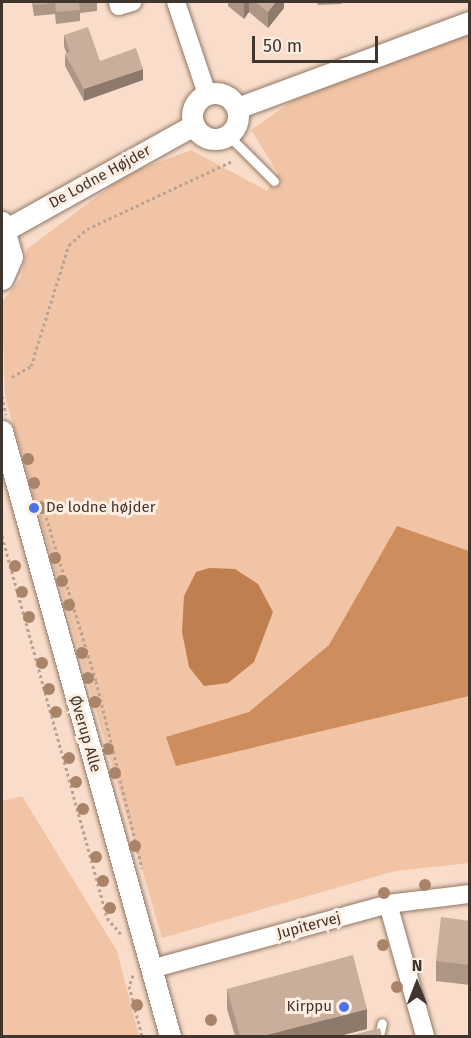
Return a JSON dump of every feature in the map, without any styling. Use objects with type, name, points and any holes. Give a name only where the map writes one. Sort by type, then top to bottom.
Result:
[{"type":"street","points":[[118,2],[119,6],[132,2]]},
{"type":"street","points":[[176,2],[207,94]]},
{"type":"street","points":[[237,108],[470,22]]},
{"type":"street","points":[[207,94],[228,96],[237,108],[236,142],[213,139],[194,126],[192,111],[207,94]]},
{"type":"street","name":"De Lodne Højder","points":[[4,225],[194,126]]},
{"type":"street","points":[[2,279],[12,257],[4,225]]},
{"type":"street","name":"Øverup Alle","points":[[2,430],[170,1036]]},
{"type":"street","name":"Jupitervej","points":[[151,969],[388,904],[470,894]]},
{"type":"street","points":[[388,904],[425,1036]]},
{"type":"lane","points":[[236,142],[274,181]]},
{"type":"lane","points":[[379,1036],[382,1023]]},
{"type":"path","points":[[12,377],[31,366],[69,244],[87,229],[229,166],[236,142]]},
{"type":"path","points":[[2,536],[107,918],[124,944]]},
{"type":"path","points":[[130,965],[129,986],[142,1036]]},
{"type":"shaded area","points":[[461,35],[469,35],[469,863],[395,871],[162,938],[5,397],[2,302],[21,278],[27,249],[127,174],[191,150],[267,191],[278,173],[251,130],[295,99]]},
{"type":"shaded area","points":[[397,526],[469,551],[469,696],[176,766],[166,737],[249,712],[329,645]]},
{"type":"shaded area","points":[[209,568],[235,569],[258,584],[273,612],[254,662],[228,683],[204,686],[189,667],[182,632],[184,596],[196,572]]},
{"type":"shaded area","points":[[22,796],[117,951],[139,1036],[2,1036],[2,801]]},
{"type":"building","points":[[33,2],[79,2],[80,10],[56,12],[55,3],[34,5]]},
{"type":"building","points":[[255,2],[276,2],[268,12]]},
{"type":"building","points":[[88,27],[100,61],[136,48],[143,69],[84,89],[65,54],[70,52],[64,35]]},
{"type":"building","points":[[441,917],[470,921],[470,965],[436,961]]},
{"type":"building","points":[[353,955],[367,1009],[263,1036],[240,1036],[227,989]]},
{"type":"building","points":[[380,1028],[382,1036],[348,1036]]},
{"type":"place","name":"De lodne højder","points":[[34,508]]},
{"type":"place","name":"Kirppu","points":[[344,1007]]}]
